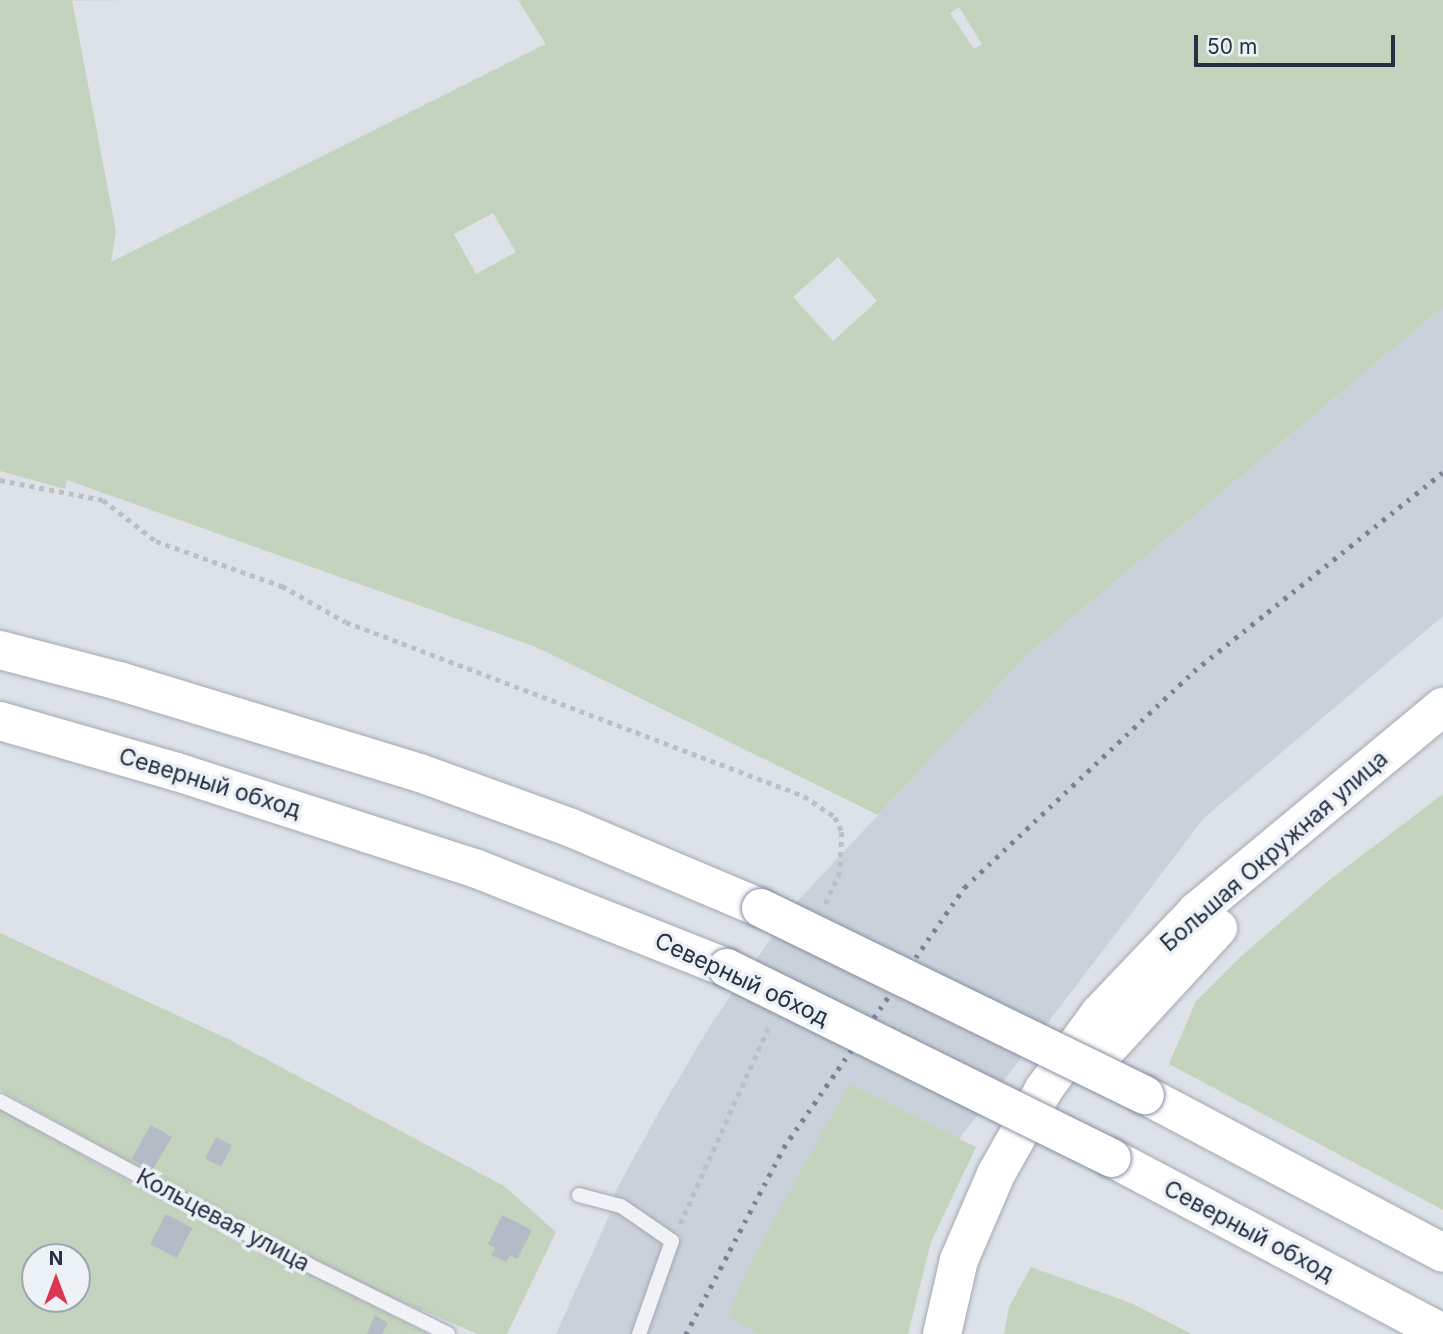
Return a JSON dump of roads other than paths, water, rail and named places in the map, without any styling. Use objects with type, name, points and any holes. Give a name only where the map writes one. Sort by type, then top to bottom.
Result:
[{"type":"main road","points":[[0,639],[119,681]]},
{"type":"main road","points":[[0,650],[119,681],[420,773],[569,827],[761,908],[1145,1095],[1443,1252]]},
{"type":"main road","name":"Большая Окружная улица","points":[[942,1334],[959,1260],[996,1174],[1044,1089],[1100,1013],[1198,911],[1443,707]]},
{"type":"main road","name":"Северный обход","points":[[0,721],[177,772],[477,869],[727,968],[1112,1158],[1443,1333]]},
{"type":"main road","name":"Большая Окружная улица","points":[[970,1334],[984,1268],[1019,1185],[1066,1104],[1117,1035],[1214,931],[1443,740]]},
{"type":"lane","name":"Кольцевая улица","points":[[0,1101],[258,1241],[448,1334]]},
{"type":"lane","points":[[579,1195],[621,1206],[645,1219],[672,1241],[639,1334]]},
{"type":"railway","points":[[686,1334],[784,1147],[965,887],[1194,671],[1443,472]]}]
